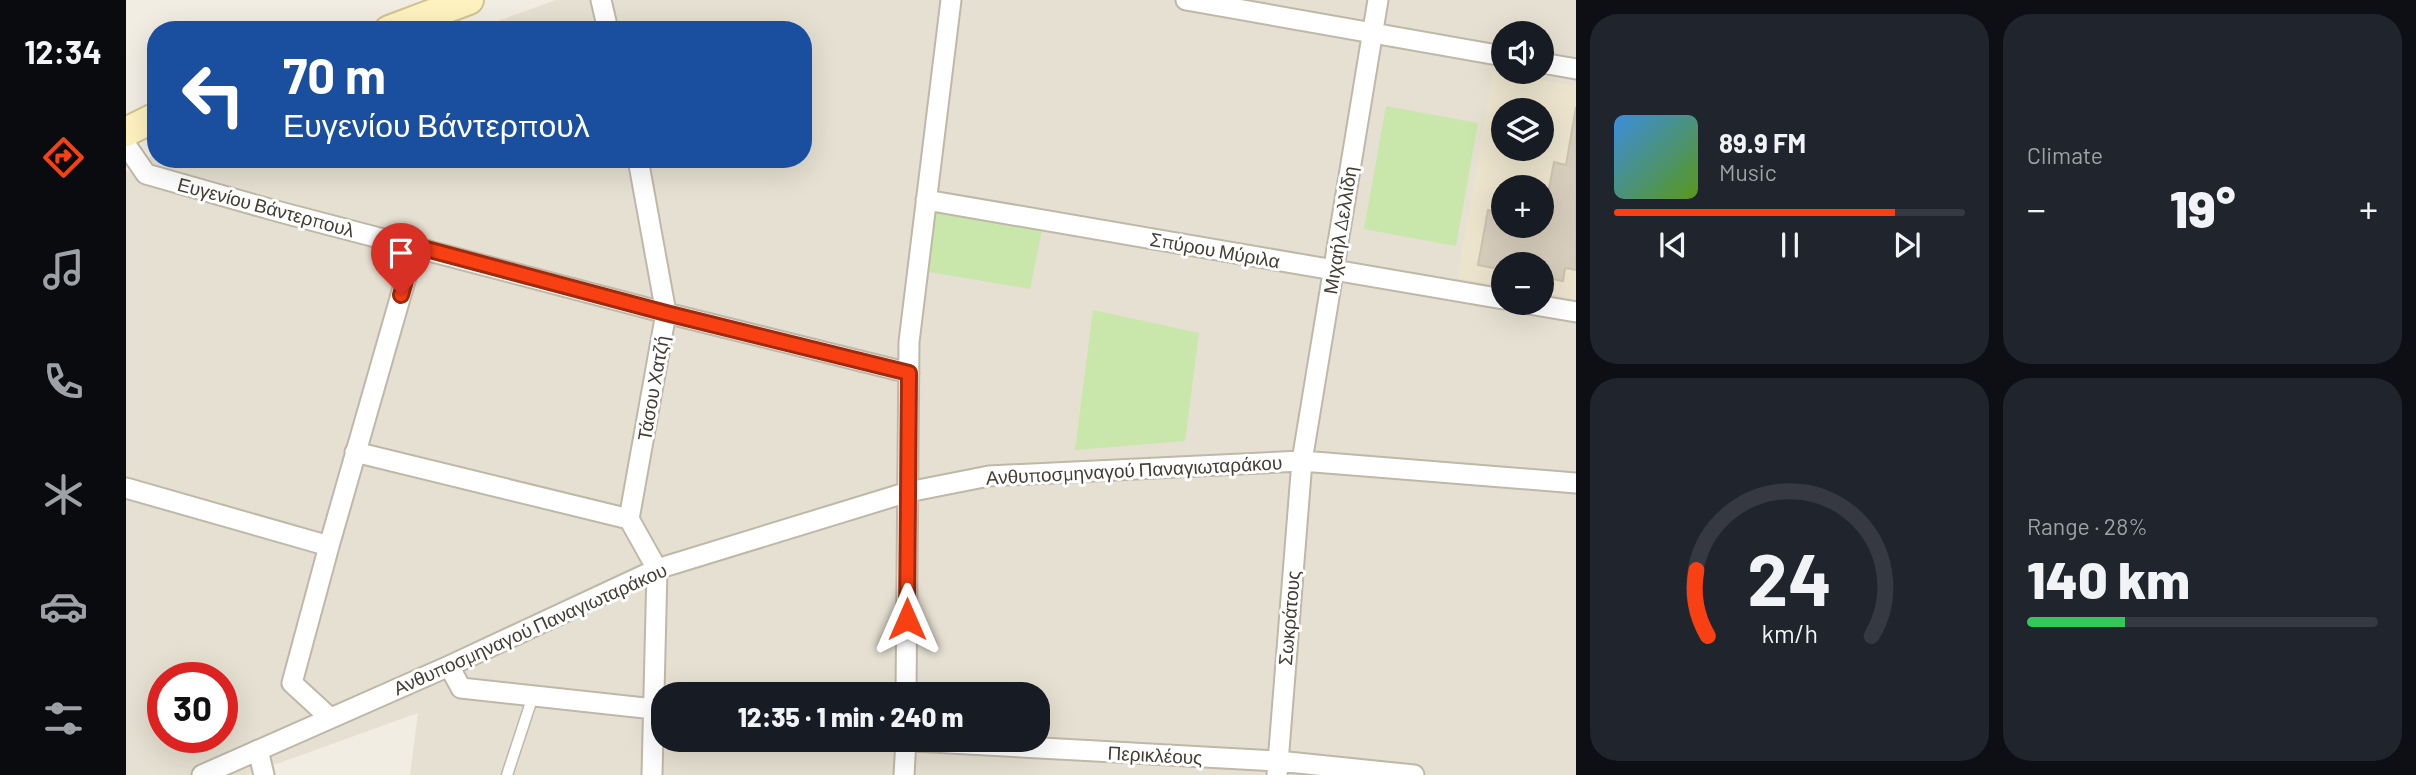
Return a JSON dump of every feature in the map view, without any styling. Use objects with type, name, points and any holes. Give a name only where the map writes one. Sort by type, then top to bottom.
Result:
[{"type":"street","points":[[413,21],[469,0]]},
{"type":"street","points":[[601,0],[606,21]]},
{"type":"street","points":[[906,682],[909,342],[951,0]]},
{"type":"street","points":[[1186,0],[1491,54]]},
{"type":"street","name":"Μιχαήλ Δελλίδη","points":[[1302,461],[1378,0]]},
{"type":"street","points":[[1554,65],[1576,69]]},
{"type":"street","points":[[126,132],[147,122]]},
{"type":"street","name":"Ευγενίου Βάντερπουλ","points":[[126,145],[146,174],[280,212],[666,313],[909,373]]},
{"type":"street","name":"Τάσου Χατζή","points":[[629,519],[666,313],[640,168]]},
{"type":"street","name":"Σπύρου Μύριλα","points":[[926,200],[1491,297]]},
{"type":"street","points":[[329,717],[292,683],[415,246]]},
{"type":"street","points":[[1554,308],[1576,312]]},
{"type":"street","points":[[355,452],[629,519],[657,569],[659,682]]},
{"type":"street","name":"Ανθυποσμηναγού Παναγιωταράκου","points":[[202,775],[449,666],[657,569],[908,492],[989,477],[1302,461],[1576,483]]},
{"type":"street","name":"Σωκράτους","points":[[1277,768],[1302,461]]},
{"type":"street","points":[[126,488],[330,546]]},
{"type":"street","points":[[449,666],[461,688],[651,708]]},
{"type":"street","points":[[258,750],[264,775]]},
{"type":"street","points":[[652,775],[654,752]]},
{"type":"street","points":[[903,752],[904,775]]},
{"type":"street","name":"Περικλέους","points":[[1050,752],[1414,775]]},
{"type":"lane","points":[[507,775],[534,695]]},
{"type":"shaded area","points":[[556,0],[1576,0],[1576,775],[410,775],[418,713],[246,775],[126,775],[126,172],[147,159],[147,168],[812,168],[812,21],[498,21]]},
{"type":"shaded area","points":[[1491,82],[1554,82],[1576,86],[1576,299],[1554,295],[1554,252],[1491,252],[1491,284],[1457,278]]},
{"type":"green space","points":[[1386,106],[1478,123],[1456,246],[1364,229]]},
{"type":"green space","points":[[936,209],[1042,229],[1030,289],[924,271]]},
{"type":"green space","points":[[1093,310],[1199,333],[1185,441],[1075,450]]},
{"type":"building","points":[[1576,107],[1576,270],[1565,268],[1563,281],[1554,279],[1554,252],[1491,252],[1491,268],[1478,265],[1488,210],[1491,211],[1491,238],[1554,238],[1554,175],[1552,175],[1554,162],[1566,165]]},
{"type":"route","points":[[401,295],[415,246],[666,313],[909,373],[907,619]]}]
